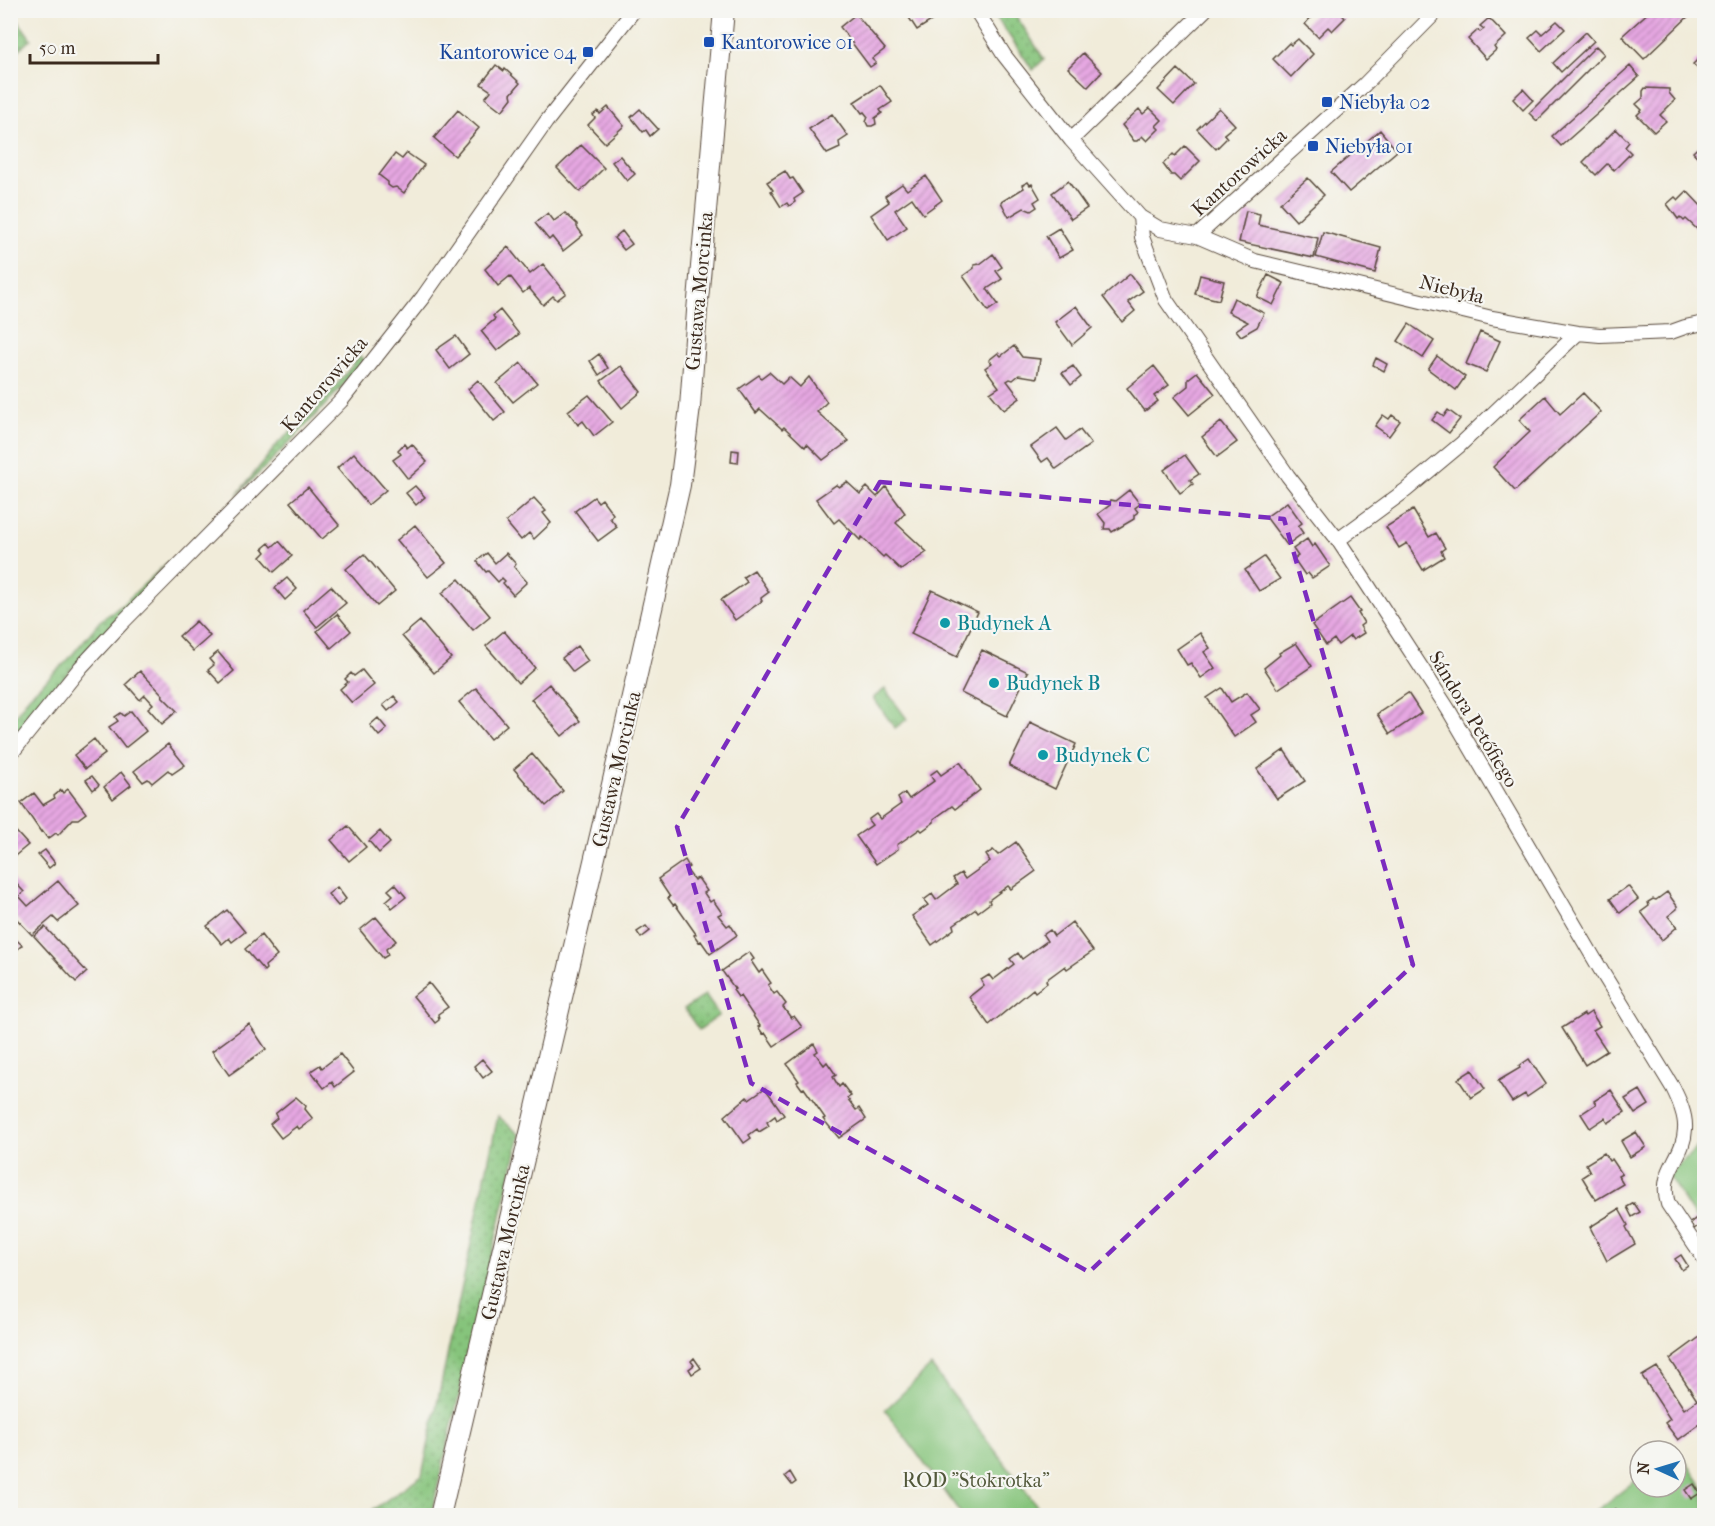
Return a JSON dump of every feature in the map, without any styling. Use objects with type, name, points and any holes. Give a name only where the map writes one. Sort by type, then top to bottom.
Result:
[{"type":"street","name":"Kantorowicka","points":[[10,755],[81,667],[122,622],[341,400],[423,297],[546,122],[634,10]]},
{"type":"street","name":"Gustawa Morcinka","points":[[440,1515],[613,783],[680,485],[690,407],[724,10]]},
{"type":"street","name":"Kantorowicka","points":[[976,10],[1004,55],[1071,140],[1140,217],[1160,230],[1197,236],[1364,85],[1438,10]]},
{"type":"street","points":[[1071,140],[1205,10]]},
{"type":"street","name":"Sándora Petőfiego","points":[[1140,217],[1142,237],[1166,300],[1288,476],[1338,540],[1448,709],[1602,972],[1673,1088],[1680,1102],[1685,1130],[1666,1179],[1666,1197],[1668,1204],[1704,1258]]},
{"type":"street","name":"Niebyła","points":[[1197,236],[1255,261],[1492,318],[1578,333],[1671,332],[1704,323]]},
{"type":"street","points":[[1338,540],[1406,490],[1460,445],[1578,333]]},
{"type":"highlighted area","points":[[880,482],[1284,519],[1413,965],[1089,1272],[751,1083],[677,827]]},
{"type":"green space","points":[[11,11],[31,39],[11,57]]},
{"type":"green space","points":[[992,11],[1013,11],[1044,59],[1033,70]]},
{"type":"green space","points":[[360,356],[365,360],[350,378],[237,495],[279,442],[317,409]]},
{"type":"green space","points":[[169,561],[47,697],[11,745],[11,722],[29,696],[67,661],[100,621],[122,605]]},
{"type":"green space","points":[[885,689],[907,719],[895,728],[873,698]]},
{"type":"green space","points":[[705,995],[719,1015],[699,1030],[684,1009]]},
{"type":"green space","points":[[498,1116],[520,1135],[431,1515],[364,1516],[422,1475]]},
{"type":"green space","points":[[1704,1141],[1704,1232],[1668,1175]]},
{"type":"green space","name":"ROD \"Stokrotka\"","points":[[931,1366],[1044,1515],[962,1515],[885,1410]]},
{"type":"green space","points":[[1688,1465],[1704,1489],[1704,1515],[1590,1516],[1628,1486],[1628,1499],[1688,1499]]},
{"type":"building","points":[[904,10],[931,10],[936,18],[917,30]]},
{"type":"building","points":[[1317,10],[1338,10],[1345,18],[1332,31],[1328,27],[1318,37],[1305,24]]},
{"type":"building","points":[[1651,10],[1695,10],[1644,59],[1622,36]]},
{"type":"building","points":[[856,14],[885,49],[872,59],[876,63],[870,67],[840,27]]},
{"type":"building","points":[[1489,18],[1506,36],[1494,47],[1496,50],[1486,59],[1468,39],[1478,30],[1480,32],[1484,29],[1480,26]]},
{"type":"building","points":[[1557,21],[1565,29],[1541,51],[1529,38],[1538,30],[1542,34]]},
{"type":"building","points":[[1586,32],[1594,41],[1561,72],[1553,63]]},
{"type":"building","points":[[1298,39],[1313,54],[1291,77],[1273,59],[1289,43],[1291,45]]},
{"type":"building","points":[[1596,46],[1604,54],[1537,121],[1529,113]]},
{"type":"building","points":[[1083,53],[1102,72],[1088,87],[1068,68]]},
{"type":"building","points":[[1704,54],[1704,75],[1693,64]]},
{"type":"building","points":[[496,65],[504,71],[505,69],[520,83],[502,111],[485,98],[491,91],[481,84]]},
{"type":"building","points":[[1630,66],[1639,77],[1561,146],[1552,136]]},
{"type":"building","points":[[1178,69],[1194,84],[1174,105],[1158,90]]},
{"type":"building","points":[[880,85],[892,102],[880,110],[882,113],[875,118],[876,124],[868,126],[866,122],[868,117],[854,102]]},
{"type":"building","points":[[1645,88],[1669,89],[1669,93],[1675,100],[1660,115],[1666,121],[1654,132],[1637,115],[1642,110],[1636,104],[1643,98]]},
{"type":"building","points":[[1523,89],[1533,100],[1523,110],[1513,99]]},
{"type":"building","points":[[608,107],[624,126],[605,143],[588,125],[595,118],[593,115],[598,111],[600,114]]},
{"type":"building","points":[[1150,108],[1162,120],[1156,126],[1159,129],[1147,141],[1142,136],[1134,141],[1122,125],[1139,109],[1143,114]]},
{"type":"building","points":[[1219,108],[1235,125],[1224,134],[1227,138],[1216,149],[1197,129]]},
{"type":"building","points":[[640,109],[658,129],[650,136],[646,130],[643,132],[631,117]]},
{"type":"building","points":[[458,110],[479,128],[455,156],[434,138]]},
{"type":"building","points":[[832,114],[848,136],[839,142],[840,148],[827,154],[809,129]]},
{"type":"building","points":[[1616,129],[1629,142],[1625,147],[1631,153],[1614,170],[1607,164],[1596,175],[1583,162]]},
{"type":"building","points":[[1380,130],[1397,151],[1349,192],[1331,172]]},
{"type":"building","points":[[1704,142],[1704,164],[1693,152]]},
{"type":"building","points":[[581,145],[604,168],[580,192],[557,168]]},
{"type":"building","points":[[1185,146],[1200,161],[1180,181],[1171,175],[1163,164]]},
{"type":"building","points":[[407,153],[424,165],[404,193],[396,187],[392,188],[379,175],[395,154],[402,159]]},
{"type":"building","points":[[620,156],[635,174],[627,181],[612,162]]},
{"type":"building","points":[[785,171],[803,193],[789,206],[787,203],[781,207],[767,182]]},
{"type":"building","points":[[926,176],[942,200],[923,214],[912,198],[895,210],[907,227],[888,240],[871,215],[889,202],[885,196],[902,184],[907,190]]},
{"type":"building","points":[[1308,178],[1324,195],[1296,221],[1280,203]]},
{"type":"building","points":[[1068,181],[1087,208],[1071,219],[1052,193]]},
{"type":"building","points":[[1028,182],[1032,184],[1040,198],[1034,202],[1037,207],[1031,211],[1024,208],[1009,217],[1001,202],[1024,188],[1022,185]]},
{"type":"building","points":[[1687,191],[1704,209],[1704,226],[1699,231],[1686,219],[1684,221],[1680,217],[1678,219],[1667,204],[1675,197],[1678,200]]},
{"type":"building","points":[[1246,211],[1260,214],[1258,225],[1318,238],[1314,258],[1239,242]]},
{"type":"building","points":[[548,213],[554,221],[565,213],[577,224],[583,235],[563,251],[552,237],[549,240],[535,223]]},
{"type":"building","points":[[1059,228],[1073,250],[1059,258],[1046,236]]},
{"type":"building","points":[[622,231],[632,244],[624,250],[614,238]]},
{"type":"building","points":[[1323,232],[1381,248],[1375,273],[1316,257]]},
{"type":"building","points":[[508,247],[530,274],[543,264],[566,293],[557,300],[553,296],[543,305],[529,288],[523,293],[510,276],[498,286],[485,269]]},
{"type":"building","points":[[993,254],[1002,267],[996,271],[1002,279],[987,289],[998,304],[988,311],[963,276],[974,268],[974,265],[980,264]]},
{"type":"building","points":[[1130,274],[1143,291],[1128,302],[1135,311],[1122,322],[1103,297]]},
{"type":"building","points":[[1200,275],[1224,281],[1219,300],[1195,294]]},
{"type":"building","points":[[1268,275],[1284,283],[1273,305],[1257,297]]},
{"type":"building","points":[[1234,298],[1264,313],[1257,327],[1241,336],[1236,330],[1248,322],[1228,312]]},
{"type":"building","points":[[1076,306],[1092,328],[1072,345],[1055,322]]},
{"type":"building","points":[[500,310],[519,334],[497,351],[481,331],[495,319],[493,316]]},
{"type":"building","points":[[1409,324],[1434,341],[1423,358],[1398,341]]},
{"type":"building","points":[[1480,332],[1500,341],[1486,372],[1466,364]]},
{"type":"building","points":[[456,336],[469,354],[450,369],[436,350]]},
{"type":"building","points":[[1014,346],[1022,357],[1040,359],[1037,378],[1019,375],[1007,381],[1020,398],[1004,410],[990,393],[999,387],[985,368],[992,363],[989,360],[998,353],[1001,356]]},
{"type":"building","points":[[599,354],[608,368],[599,375],[590,361]]},
{"type":"building","points":[[1437,356],[1465,377],[1456,390],[1428,369]]},
{"type":"building","points":[[1376,358],[1387,364],[1384,371],[1373,365]]},
{"type":"building","points":[[521,363],[537,383],[513,402],[497,383]]},
{"type":"building","points":[[621,366],[641,392],[622,408],[601,381]]},
{"type":"building","points":[[1073,366],[1081,377],[1071,385],[1062,373]]},
{"type":"building","points":[[1154,366],[1169,385],[1154,396],[1158,401],[1145,411],[1127,388]]},
{"type":"building","points":[[769,372],[782,384],[789,377],[800,387],[809,377],[827,402],[817,412],[849,441],[823,460],[807,444],[805,447],[760,409],[756,413],[739,389],[759,375],[761,378]]},
{"type":"building","points":[[1197,372],[1215,394],[1189,415],[1174,397],[1188,386],[1188,379]]},
{"type":"building","points":[[478,380],[505,412],[494,421],[468,389]]},
{"type":"building","points":[[1583,393],[1601,412],[1515,491],[1493,467],[1530,432],[1519,420],[1545,396],[1560,414]]},
{"type":"building","points":[[589,395],[612,422],[594,436],[583,421],[578,425],[568,411]]},
{"type":"building","points":[[1448,410],[1460,419],[1449,433],[1432,420],[1438,412],[1444,416]]},
{"type":"building","points":[[1383,415],[1389,419],[1392,415],[1400,421],[1389,436],[1375,426]]},
{"type":"building","points":[[1221,422],[1237,442],[1217,457],[1202,437]]},
{"type":"building","points":[[1057,428],[1066,440],[1080,430],[1091,444],[1056,469],[1048,458],[1042,462],[1031,447]]},
{"type":"building","points":[[404,444],[407,448],[412,444],[427,462],[408,479],[393,460],[401,454],[398,450]]},
{"type":"building","points":[[732,450],[739,451],[738,463],[731,462]]},
{"type":"building","points":[[354,453],[386,490],[368,505],[337,468]]},
{"type":"building","points":[[1185,455],[1199,474],[1190,480],[1193,484],[1180,493],[1164,470]]},
{"type":"building","points":[[847,482],[860,494],[867,487],[877,497],[886,487],[905,513],[896,523],[927,552],[901,570],[862,537],[860,540],[839,519],[834,523],[816,499],[836,485],[839,487]]},
{"type":"building","points":[[415,486],[425,497],[416,505],[406,493]]},
{"type":"building","points":[[308,487],[339,525],[322,539],[290,502]]},
{"type":"building","points":[[1129,490],[1140,504],[1135,508],[1138,512],[1134,515],[1134,519],[1112,532],[1110,529],[1104,529],[1105,523],[1098,514],[1110,505],[1110,500],[1115,501]]},
{"type":"building","points":[[594,497],[598,502],[602,499],[613,514],[610,518],[617,527],[598,541],[575,511]]},
{"type":"building","points":[[534,498],[546,511],[543,513],[551,523],[534,539],[529,533],[521,540],[506,522]]},
{"type":"building","points":[[1287,502],[1302,523],[1298,526],[1303,533],[1287,545],[1266,517]]},
{"type":"building","points":[[1413,510],[1429,537],[1436,533],[1445,548],[1441,551],[1444,557],[1423,570],[1407,543],[1399,548],[1386,527]]},
{"type":"building","points":[[415,525],[446,563],[428,577],[397,540]]},
{"type":"building","points":[[1307,539],[1312,547],[1315,544],[1330,566],[1312,578],[1308,573],[1305,575],[1294,559],[1298,556],[1293,549]]},
{"type":"building","points":[[279,541],[292,556],[274,572],[261,557],[266,552],[263,548],[269,543],[272,547]]},
{"type":"building","points":[[487,553],[495,563],[506,553],[527,582],[513,595],[503,583],[505,581],[502,578],[498,582],[477,561]]},
{"type":"building","points":[[364,554],[395,591],[377,606],[346,569]]},
{"type":"building","points":[[1264,557],[1280,579],[1259,591],[1245,570]]},
{"type":"building","points":[[754,570],[769,592],[761,598],[762,601],[735,620],[721,600],[747,582],[743,577]]},
{"type":"building","points":[[287,578],[297,589],[285,600],[275,588]]},
{"type":"building","points":[[459,579],[490,616],[473,630],[442,593]]},
{"type":"building","points":[[331,586],[346,603],[317,627],[303,610]]},
{"type":"building","name":"Budynek A","points":[[932,590],[978,612],[957,657],[911,634]]},
{"type":"building","points":[[1350,598],[1360,612],[1358,613],[1364,623],[1360,626],[1364,633],[1353,640],[1350,636],[1338,645],[1334,639],[1326,645],[1312,625]]},
{"type":"building","points":[[337,614],[351,631],[331,648],[317,631]]},
{"type":"building","points":[[196,621],[210,636],[193,651],[179,636]]},
{"type":"building","points":[[420,621],[451,658],[434,673],[402,636]]},
{"type":"building","points":[[504,631],[535,668],[518,683],[486,646]]},
{"type":"building","points":[[1200,633],[1210,648],[1204,652],[1215,668],[1201,678],[1191,663],[1187,665],[1177,649]]},
{"type":"building","points":[[1296,643],[1312,666],[1278,689],[1264,668],[1280,655],[1279,653]]},
{"type":"building","points":[[577,646],[588,661],[573,672],[562,658]]},
{"type":"building","name":"Budynek B","points":[[982,650],[1028,672],[1007,716],[961,693]]},
{"type":"building","points":[[218,652],[234,671],[220,683],[208,670],[214,665],[209,659]]},
{"type":"building","points":[[362,670],[374,685],[352,703],[340,689],[348,682],[345,679],[351,673],[354,676]]},
{"type":"building","points":[[140,671],[177,711],[162,724],[148,708],[153,704],[145,695],[140,700],[126,684]]},
{"type":"building","points":[[549,684],[580,721],[562,736],[531,699]]},
{"type":"building","points":[[476,688],[507,725],[490,739],[459,702]]},
{"type":"building","points":[[1222,688],[1231,702],[1247,692],[1260,709],[1251,715],[1256,722],[1234,737],[1207,698]]},
{"type":"building","points":[[1408,693],[1421,713],[1390,734],[1377,714]]},
{"type":"building","points":[[394,696],[399,702],[388,711],[383,705]]},
{"type":"building","points":[[131,711],[146,731],[125,748],[109,727],[118,721],[115,717],[121,713],[124,716]]},
{"type":"building","points":[[378,718],[387,729],[379,736],[370,725]]},
{"type":"building","name":"Budynek C","points":[[1030,722],[1076,744],[1055,789],[1009,766]]},
{"type":"building","points":[[94,739],[105,754],[85,769],[74,755]]},
{"type":"building","points":[[168,744],[185,765],[172,774],[168,770],[152,783],[148,779],[143,782],[134,771]]},
{"type":"building","points":[[1284,750],[1305,781],[1277,799],[1257,769]]},
{"type":"building","points":[[532,754],[563,791],[546,806],[514,769]]},
{"type":"building","points":[[960,762],[980,790],[955,809],[952,806],[922,831],[920,829],[897,845],[898,849],[876,864],[856,836],[872,825],[868,820],[876,814],[880,819],[901,804],[898,798],[905,793],[909,799],[934,781],[930,775],[937,770],[941,775]]},
{"type":"building","points":[[121,772],[131,785],[113,799],[104,787]]},
{"type":"building","points":[[92,776],[99,785],[93,790],[86,780]]},
{"type":"building","points":[[68,789],[86,813],[78,819],[73,819],[58,835],[56,833],[48,839],[21,803],[34,793],[43,805],[55,798],[54,796],[61,790],[63,793]]},
{"type":"building","points":[[10,825],[28,845],[10,860]]},
{"type":"building","points":[[348,826],[366,847],[349,861],[331,840]]},
{"type":"building","points":[[380,831],[390,843],[379,853],[369,841]]},
{"type":"building","points":[[1016,842],[1036,871],[1011,889],[1008,886],[989,900],[990,903],[978,912],[976,909],[953,925],[954,929],[932,945],[912,916],[928,905],[924,900],[932,894],[936,900],[957,884],[953,878],[961,873],[965,879],[990,861],[986,855],[993,850],[998,855]]},
{"type":"building","points":[[45,850],[55,863],[49,868],[38,855]]},
{"type":"building","points":[[685,860],[689,867],[686,869],[694,880],[698,878],[707,891],[704,893],[710,902],[713,900],[722,913],[718,915],[727,926],[730,924],[737,935],[710,954],[694,935],[696,934],[675,904],[673,905],[668,898],[670,897],[658,879]]},
{"type":"building","points":[[10,877],[24,892],[19,896],[28,906],[58,881],[79,906],[58,922],[53,917],[32,935],[10,912]]},
{"type":"building","points":[[395,884],[406,897],[392,908],[386,901],[393,895],[388,890]]},
{"type":"building","points":[[1628,886],[1638,899],[1620,913],[1610,899]]},
{"type":"building","points":[[337,887],[346,899],[338,906],[328,894]]},
{"type":"building","points":[[1667,892],[1677,906],[1677,909],[1668,916],[1677,927],[1662,940],[1641,912],[1649,906],[1648,902],[1656,900]]},
{"type":"building","points":[[227,910],[245,932],[232,942],[229,938],[222,944],[207,926]]},
{"type":"building","points":[[376,917],[396,941],[386,949],[388,955],[383,958],[360,930]]},
{"type":"building","points":[[1072,922],[1093,951],[1067,969],[1065,966],[1046,980],[1047,983],[1035,992],[1033,989],[989,1025],[969,997],[984,985],[981,980],[989,975],[993,980],[1014,964],[1010,959],[1018,953],[1022,959],[1047,941],[1043,935],[1050,930],[1054,936]]},
{"type":"building","points":[[646,926],[650,931],[641,938],[637,932]]},
{"type":"building","points":[[45,927],[87,972],[76,982],[34,936]]},
{"type":"building","points":[[10,934],[22,945],[10,957]]},
{"type":"building","points":[[261,935],[277,956],[265,966],[264,971],[245,949]]},
{"type":"building","points":[[749,952],[754,959],[751,961],[759,973],[762,970],[771,983],[768,985],[774,994],[777,992],[786,1004],[783,1007],[802,1027],[774,1046],[758,1027],[760,1026],[722,971]]},
{"type":"building","points":[[429,983],[448,1007],[438,1014],[439,1020],[435,1023],[413,996]]},
{"type":"building","points":[[1591,1012],[1600,1026],[1593,1030],[1607,1051],[1585,1065],[1562,1028]]},
{"type":"building","points":[[249,1024],[266,1049],[229,1075],[212,1051]]},
{"type":"building","points":[[814,1044],[818,1051],[815,1053],[824,1065],[827,1062],[836,1075],[833,1077],[839,1087],[842,1084],[851,1096],[847,1098],[856,1110],[859,1108],[866,1119],[839,1138],[823,1119],[825,1118],[804,1088],[802,1089],[797,1082],[799,1081],[787,1064]]},
{"type":"building","points":[[340,1054],[354,1072],[335,1087],[332,1082],[324,1088],[311,1071],[320,1065],[322,1068]]},
{"type":"building","points":[[482,1059],[492,1071],[483,1078],[474,1066]]},
{"type":"building","points":[[1529,1059],[1546,1084],[1527,1097],[1525,1094],[1512,1102],[1498,1081],[1520,1068],[1519,1066]]},
{"type":"building","points":[[1472,1070],[1485,1089],[1471,1098],[1458,1079]]},
{"type":"building","points":[[765,1088],[784,1115],[777,1120],[775,1116],[767,1122],[769,1126],[759,1132],[757,1129],[744,1143],[725,1116],[747,1097],[749,1099]]},
{"type":"building","points":[[1611,1090],[1625,1112],[1608,1123],[1605,1118],[1590,1128],[1581,1114],[1596,1104],[1594,1101]]},
{"type":"building","points":[[1640,1090],[1649,1105],[1635,1114],[1625,1099]]},
{"type":"building","points":[[296,1097],[306,1106],[305,1109],[313,1119],[299,1129],[297,1126],[281,1138],[270,1124],[277,1118],[275,1114]]},
{"type":"building","points":[[1636,1132],[1646,1147],[1630,1157],[1621,1141]]},
{"type":"building","points":[[1604,1153],[1609,1161],[1612,1159],[1622,1174],[1618,1176],[1623,1184],[1596,1200],[1582,1177],[1590,1172],[1586,1164]]},
{"type":"building","points":[[1634,1203],[1640,1212],[1632,1217],[1627,1207]]},
{"type":"building","points":[[1619,1209],[1635,1244],[1607,1261],[1590,1227]]},
{"type":"building","points":[[1703,1213],[1704,1222],[1694,1229],[1690,1223]]},
{"type":"building","points":[[1681,1255],[1688,1266],[1682,1270],[1675,1259]]},
{"type":"building","points":[[1704,1334],[1704,1421],[1679,1439],[1665,1423],[1670,1419],[1642,1376],[1657,1367],[1684,1409],[1697,1400],[1670,1359]]},
{"type":"building","points":[[694,1358],[701,1368],[692,1374],[689,1369],[694,1365],[691,1361]]},
{"type":"building","points":[[790,1472],[796,1482],[792,1485],[785,1476]]},
{"type":"building","points":[[1694,1484],[1700,1493],[1691,1499],[1688,1488]]},
{"type":"building","points":[[1616,1509],[1621,1515],[1607,1515]]},
{"type":"place","name":"Kantorowice 01","points":[[709,42]]},
{"type":"place","name":"Kantorowice 04","points":[[588,52]]},
{"type":"place","name":"Niebyła 02","points":[[1327,102]]},
{"type":"place","name":"Niebyła 01","points":[[1313,146]]},
{"type":"place","name":"Budynek A","points":[[945,623]]},
{"type":"place","name":"Budynek B","points":[[994,683]]},
{"type":"place","name":"Budynek C","points":[[1043,755]]}]
